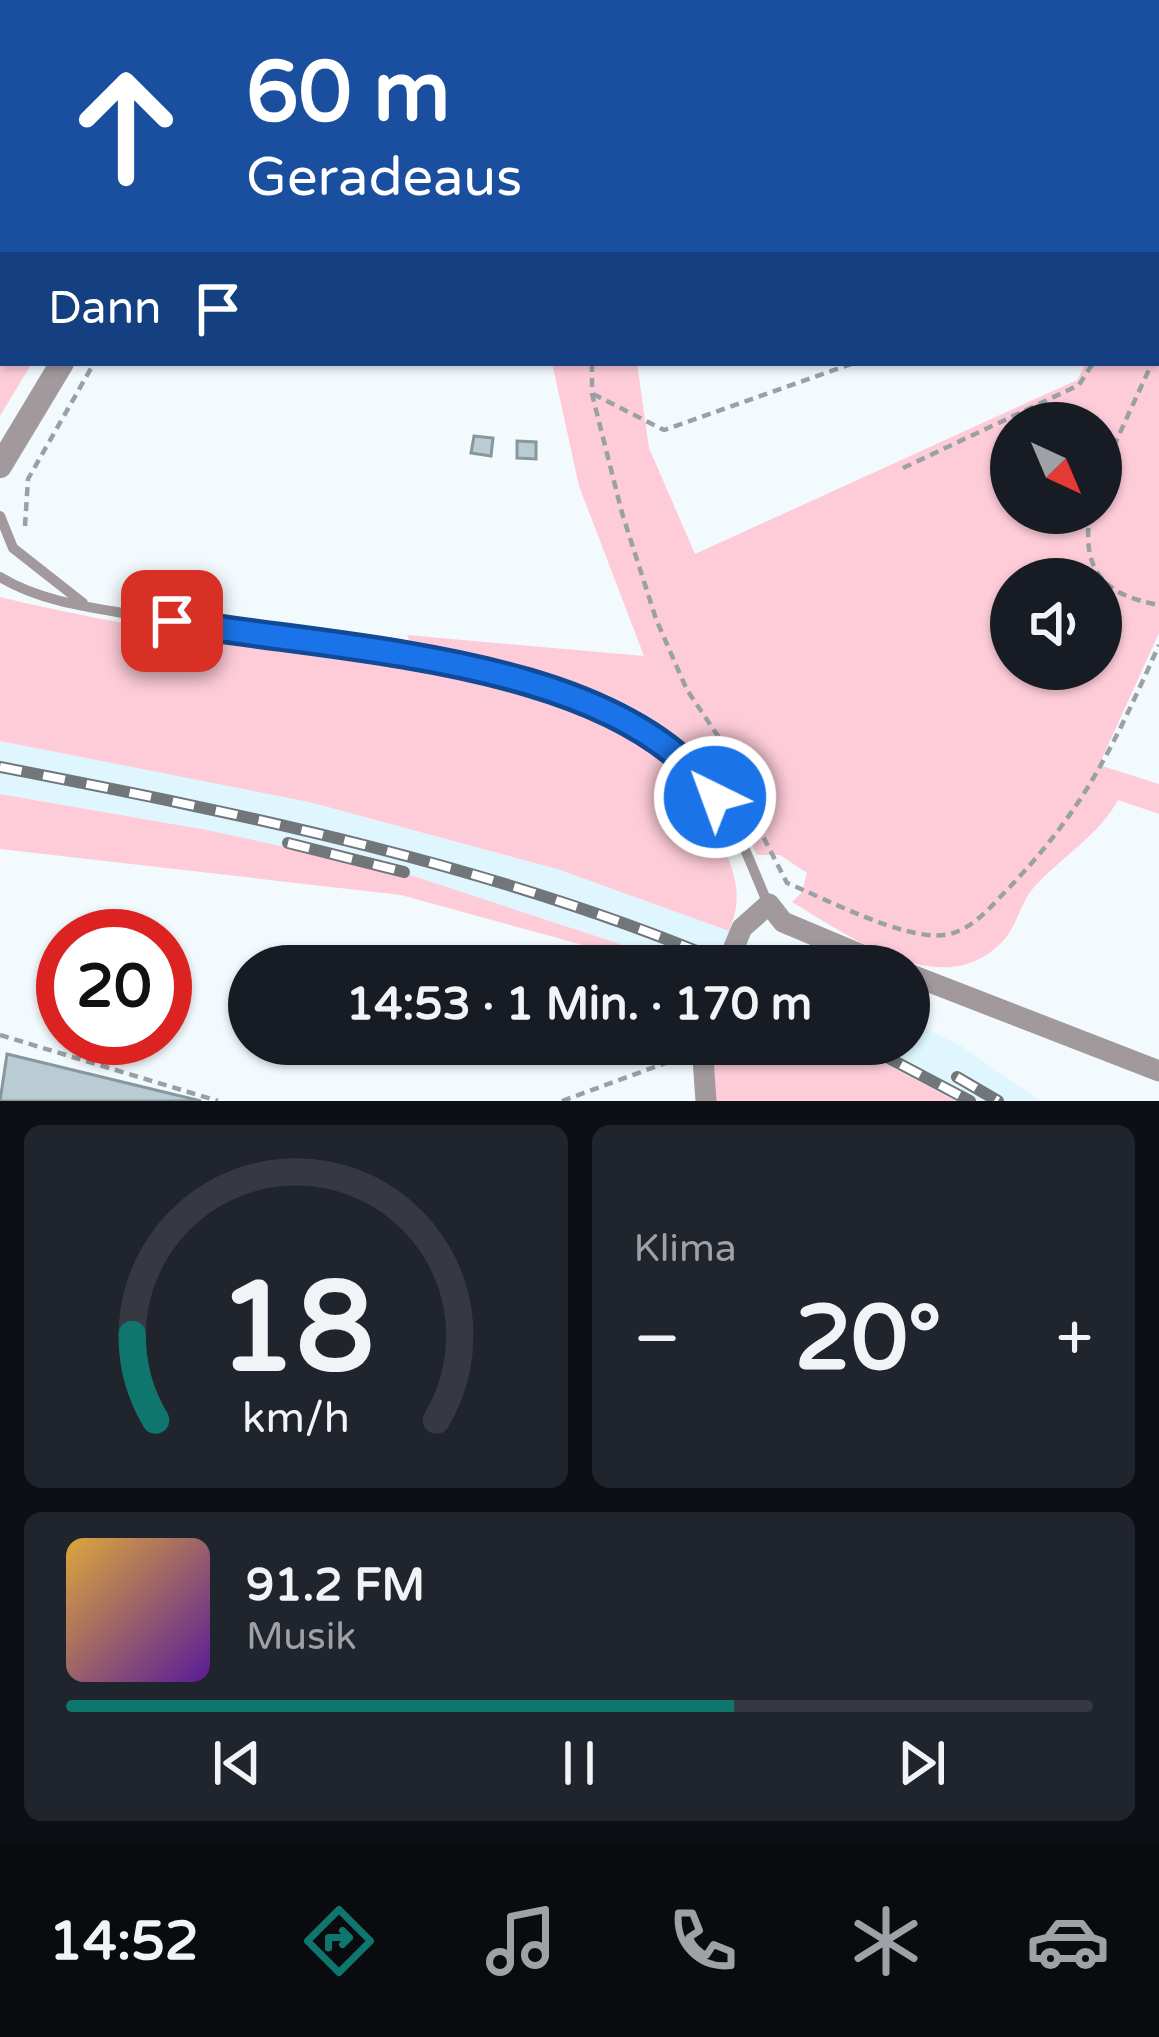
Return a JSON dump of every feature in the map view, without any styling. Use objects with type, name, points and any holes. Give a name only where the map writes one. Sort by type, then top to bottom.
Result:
[{"type":"street","points":[[0,466],[60,366]]},
{"type":"street","points":[[735,945],[742,928],[769,904],[783,922],[838,945]]},
{"type":"street","points":[[930,982],[1159,1071]]},
{"type":"street","points":[[703,1065],[706,1101]]},
{"type":"lane","points":[[0,516],[16,550]]},
{"type":"lane","points":[[0,539],[86,605]]},
{"type":"lane","points":[[0,577],[24,591]]},
{"type":"lane","points":[[0,587],[449,664],[550,688],[655,736],[697,771],[734,824],[769,904]]},
{"type":"path","points":[[16,550],[28,544],[28,479],[92,366]]},
{"type":"path","points":[[592,366],[592,394],[656,620],[687,690],[728,751],[753,817],[787,883],[922,935],[948,935],[976,922],[1073,818],[1109,756],[1159,645]]},
{"type":"path","points":[[592,394],[664,430],[845,366]]},
{"type":"path","points":[[903,468],[1078,385],[1092,366]]},
{"type":"path","points":[[1122,428],[1151,366]]},
{"type":"path","points":[[1089,534],[1088,546],[1106,586],[1127,599],[1159,605]]},
{"type":"path","points":[[0,1035],[218,1101]]},
{"type":"path","points":[[562,1101],[655,1065]]},
{"type":"shaded area","points":[[0,366],[30,366],[0,416]]},
{"type":"shaded area","points":[[553,366],[637,366],[649,448],[695,554],[990,420],[990,534],[1122,534],[1122,402],[1029,402],[1077,380],[1084,366],[1159,366],[1159,633],[1099,765],[1159,784],[1159,814],[1118,800],[1091,835],[1035,886],[1002,942],[978,960],[952,967],[930,966],[930,945],[867,945],[792,902],[802,892],[807,873],[780,855],[757,855],[706,766],[646,714],[610,696],[531,669],[412,647],[407,635],[644,656],[579,486]]},
{"type":"shaded area","points":[[0,597],[135,625],[488,681],[550,696],[610,719],[665,755],[705,804],[734,878],[736,908],[729,931],[557,869],[309,802],[0,741]]},
{"type":"shaded area","points":[[0,741],[309,802],[557,869],[729,931],[755,945],[623,945],[401,872],[207,830],[0,794]]},
{"type":"shaded area","points":[[0,794],[207,830],[401,872],[623,945],[583,945],[401,895],[0,849]]},
{"type":"shaded area","points":[[930,1031],[961,1046],[1041,1101],[956,1101],[888,1065],[930,1065]]},
{"type":"shaded area","points":[[711,1065],[888,1065],[956,1101],[716,1101]]},
{"type":"building","points":[[474,436],[493,438],[491,456],[471,453]]},
{"type":"building","points":[[517,441],[536,442],[536,459],[517,458]]},
{"type":"building","points":[[7,1054],[36,1061],[36,1065],[201,1101],[0,1101]]},
{"type":"railway","points":[[0,767],[372,847],[554,899],[680,945]]},
{"type":"railway","points":[[288,843],[404,872]]},
{"type":"railway","points":[[902,1065],[970,1101]]},
{"type":"railway","points":[[957,1077],[998,1101]]},
{"type":"route","points":[[172,621],[449,664],[550,688],[609,711],[655,736],[697,771],[715,797]]}]
